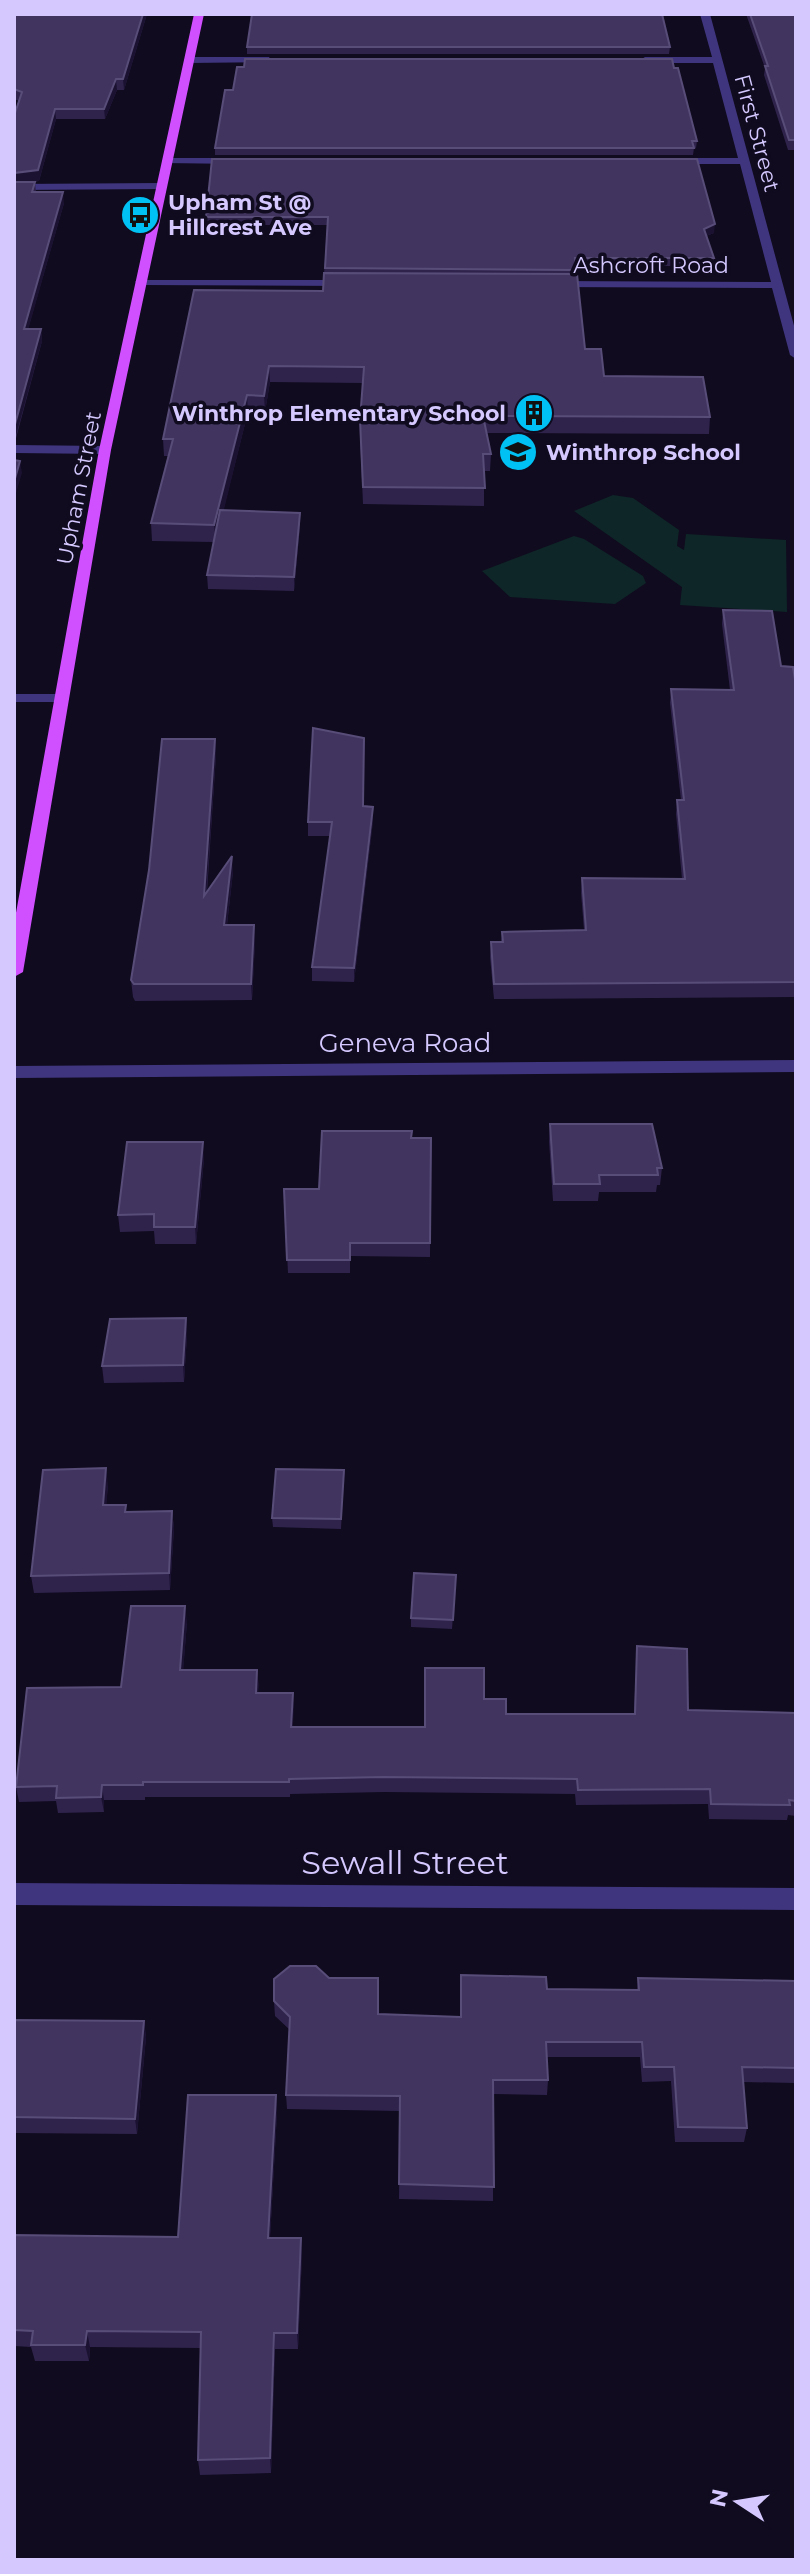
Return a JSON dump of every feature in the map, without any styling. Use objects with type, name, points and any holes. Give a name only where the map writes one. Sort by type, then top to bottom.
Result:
[{"type":"main road","name":"Upham Street","points":[[14,972],[105,450],[199,14]]},
{"type":"street","name":"First Street","points":[[705,14],[796,355]]},
{"type":"street","points":[[189,60],[280,60]]},
{"type":"street","points":[[638,60],[717,60]]},
{"type":"street","points":[[167,161],[245,161]]},
{"type":"street","points":[[666,161],[744,161]]},
{"type":"street","points":[[14,187],[162,186]]},
{"type":"street","points":[[141,282],[365,283]]},
{"type":"street","name":"Ashcroft Road","points":[[537,284],[778,285]]},
{"type":"street","points":[[14,449],[105,450]]},
{"type":"street","points":[[14,698],[62,698]]},
{"type":"street","name":"Geneva Road","points":[[14,1072],[796,1066]]},
{"type":"street","name":"Sewall Street","points":[[14,1894],[796,1899]]},
{"type":"green space","points":[[613,495],[633,498],[679,530],[677,546],[684,550],[686,534],[786,540],[787,612],[680,605],[682,587],[574,511]]},
{"type":"green space","points":[[574,536],[584,539],[643,576],[646,583],[615,604],[510,597],[482,571]]},
{"type":"building","points":[[14,14],[143,14],[123,79],[116,79],[104,109],[55,109],[38,170],[14,173],[14,116],[22,92],[14,89]]},
{"type":"building","points":[[252,14],[662,14],[670,47],[247,47]]},
{"type":"building","points":[[750,14],[796,14],[796,140],[789,140]]},
{"type":"building","points":[[245,59],[672,59],[674,68],[678,68],[697,141],[692,141],[694,148],[215,148],[225,90],[233,90],[237,67],[244,67]]},
{"type":"building","points":[[212,159],[697,159],[715,224],[704,229],[714,258],[575,258],[576,270],[325,268],[328,217],[206,217]]},
{"type":"building","points":[[14,182],[35,182],[32,192],[63,192],[24,329],[41,329],[14,428]]},
{"type":"building","points":[[324,273],[577,274],[585,349],[601,349],[604,376],[703,377],[710,417],[483,416],[491,454],[483,454],[485,488],[363,487],[360,420],[364,367],[269,366],[264,396],[247,395],[214,525],[151,523],[173,439],[163,439],[194,290],[323,291]]},
{"type":"building","points":[[14,460],[20,461],[14,482]]},
{"type":"building","points":[[220,510],[300,513],[294,577],[207,575]]},
{"type":"building","points":[[723,610],[772,611],[781,666],[793,667],[796,686],[796,982],[494,984],[491,942],[503,942],[502,932],[586,930],[582,878],[685,879],[677,800],[684,800],[671,689],[734,690]]},
{"type":"building","points":[[313,728],[364,738],[363,806],[373,807],[354,968],[312,967],[332,822],[308,822]]},
{"type":"building","points":[[162,739],[215,739],[204,896],[232,856],[224,925],[254,925],[251,984],[134,984],[131,980],[149,870]]},
{"type":"building","points":[[550,1124],[652,1124],[662,1168],[657,1168],[658,1175],[599,1175],[600,1184],[554,1184]]},
{"type":"building","points":[[322,1131],[412,1131],[411,1138],[431,1138],[430,1243],[350,1243],[350,1260],[287,1260],[284,1189],[319,1189]]},
{"type":"building","points":[[127,1142],[203,1142],[195,1227],[154,1227],[154,1214],[118,1215]]},
{"type":"building","points":[[186,1318],[183,1365],[102,1366],[110,1319]]},
{"type":"building","points":[[106,1468],[103,1505],[126,1505],[125,1512],[172,1511],[169,1573],[31,1576],[43,1470]]},
{"type":"building","points":[[276,1469],[344,1470],[341,1519],[272,1518]]},
{"type":"building","points":[[414,1573],[456,1575],[453,1620],[411,1618]]},
{"type":"building","points":[[131,1606],[185,1606],[180,1670],[257,1670],[256,1693],[293,1693],[291,1727],[425,1727],[425,1668],[484,1668],[484,1699],[506,1699],[506,1714],[635,1714],[637,1646],[687,1649],[688,1710],[796,1713],[796,1801],[789,1800],[790,1805],[711,1804],[710,1789],[578,1790],[577,1779],[383,1777],[289,1779],[289,1782],[143,1782],[143,1785],[102,1785],[101,1797],[56,1798],[57,1786],[16,1787],[27,1688],[121,1687]]},
{"type":"building","points":[[290,1966],[316,1966],[329,1978],[378,1978],[378,2014],[461,2017],[461,1975],[546,1977],[547,1989],[639,1990],[638,1978],[796,1981],[796,2068],[742,2067],[747,2128],[678,2127],[674,2067],[644,2067],[642,2042],[546,2042],[548,2080],[493,2080],[494,2187],[399,2184],[400,2096],[286,2095],[290,2017],[274,2001],[274,1979]]},
{"type":"building","points":[[14,2020],[144,2021],[135,2119],[14,2117]]},
{"type":"building","points":[[188,2095],[276,2095],[268,2238],[301,2238],[297,2333],[274,2333],[270,2458],[198,2460],[201,2332],[87,2331],[85,2345],[31,2345],[33,2331],[14,2330],[14,2235],[178,2237]]},
{"type":"place","name":"Upham St @ Hillcrest Ave","points":[[140,215]]},
{"type":"place","name":"Winthrop Elementary School","points":[[534,413]]},
{"type":"place","name":"Winthrop School","points":[[518,452]]}]
